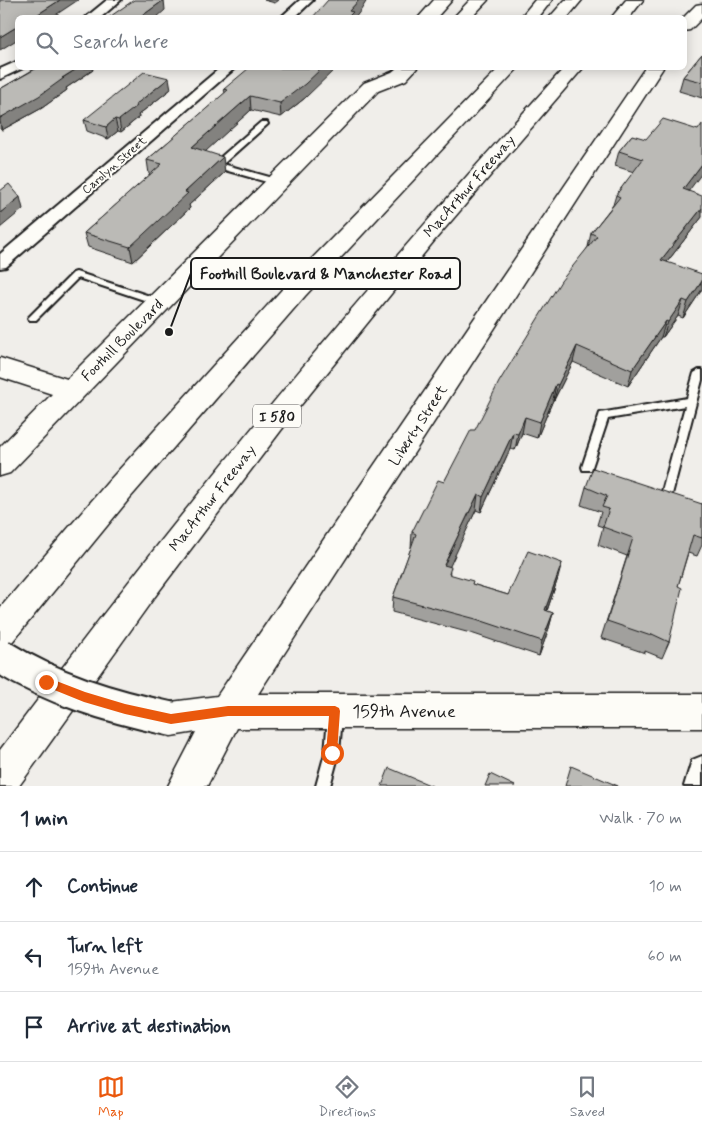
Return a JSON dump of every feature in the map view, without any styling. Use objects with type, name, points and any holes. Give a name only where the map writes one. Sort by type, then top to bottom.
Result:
[{"type":"main road","points":[[429,15],[444,0]]},
{"type":"main road","points":[[464,15],[480,0]]},
{"type":"main road","points":[[531,15],[544,0]]},
{"type":"main road","points":[[560,15],[574,0]]},
{"type":"main road","points":[[622,15],[635,0]]},
{"type":"main road","points":[[687,23],[702,10]]},
{"type":"main road","name":"Foothill Boulevard","points":[[0,465],[277,182],[374,77],[399,76],[406,70]]},
{"type":"main road","points":[[448,130],[490,70]]},
{"type":"main road","points":[[0,632],[218,376],[296,290],[507,70]]},
{"type":"main road","name":"MacArthur Freeway","points":[[0,781],[178,541],[281,410],[432,228],[572,70]]},
{"type":"main road","name":"Liberty Street","points":[[187,786],[228,711],[653,70]]},
{"type":"main road","points":[[0,367],[72,390]]},
{"type":"main road","name":"159th Avenue","points":[[0,656],[46,682],[84,697],[125,709],[171,719],[228,711],[702,711]]},
{"type":"street","points":[[95,15],[115,0]]},
{"type":"street","points":[[290,15],[307,0]]},
{"type":"street","points":[[0,75],[15,67]]},
{"type":"street","name":"Carolyn Street","points":[[0,263],[226,70]]},
{"type":"street","points":[[698,786],[702,768]]},
{"type":"lane","points":[[264,124],[217,165],[277,182]]},
{"type":"lane","points":[[33,318],[76,275],[159,302]]},
{"type":"lane","points":[[666,499],[701,372]]},
{"type":"lane","points":[[588,467],[604,416],[692,401]]},
{"type":"lane","points":[[323,786],[332,753],[335,711]]},
{"type":"building","points":[[0,0],[60,0],[37,15],[15,15],[15,28],[0,37]]},
{"type":"building","points":[[134,0],[164,0],[143,15],[112,15]]},
{"type":"building","points":[[328,0],[359,0],[349,11],[353,12],[350,15],[315,15]]},
{"type":"building","points":[[702,54],[702,82],[683,77]]},
{"type":"building","points":[[33,70],[75,70],[39,96],[0,118],[0,89]]},
{"type":"building","points":[[247,70],[320,70],[280,103],[250,96],[192,147],[223,157],[185,192],[188,193],[130,247],[84,233],[162,164],[147,160],[228,90],[224,89]]},
{"type":"building","points":[[144,72],[169,78],[119,120],[115,119],[106,127],[84,120]]},
{"type":"building","points":[[663,119],[698,130],[702,124],[702,164],[683,189],[702,196],[702,208],[661,260],[702,274],[702,281],[688,302],[683,300],[668,322],[666,321],[632,370],[577,346],[558,385],[556,384],[540,422],[525,417],[518,434],[513,433],[483,497],[478,494],[444,565],[451,567],[449,574],[473,581],[472,584],[508,595],[528,551],[562,563],[545,610],[553,613],[542,641],[476,619],[393,597],[416,534],[412,532],[438,480],[444,482],[471,430],[475,430],[499,382],[561,281],[597,236],[591,233],[620,197],[616,195],[643,159],[619,151],[632,135],[646,139]]},
{"type":"building","points":[[9,184],[20,197],[0,213],[0,191]]},
{"type":"building","points":[[593,468],[702,504],[702,538],[693,535],[678,586],[682,588],[669,642],[652,634],[651,636],[607,621],[633,538],[603,527],[609,509],[602,507],[607,496],[586,487]]},
{"type":"building","points":[[571,766],[618,786],[565,786]]},
{"type":"building","points":[[389,768],[432,786],[382,786]]},
{"type":"building","points":[[490,774],[515,786],[485,786]]},
{"type":"place","name":"Foothill Boulevard & Manchester Road","points":[[169,332]]},
{"type":"route","points":[[46,682],[84,697],[125,709],[171,719],[228,711],[335,711],[332,753]]}]
